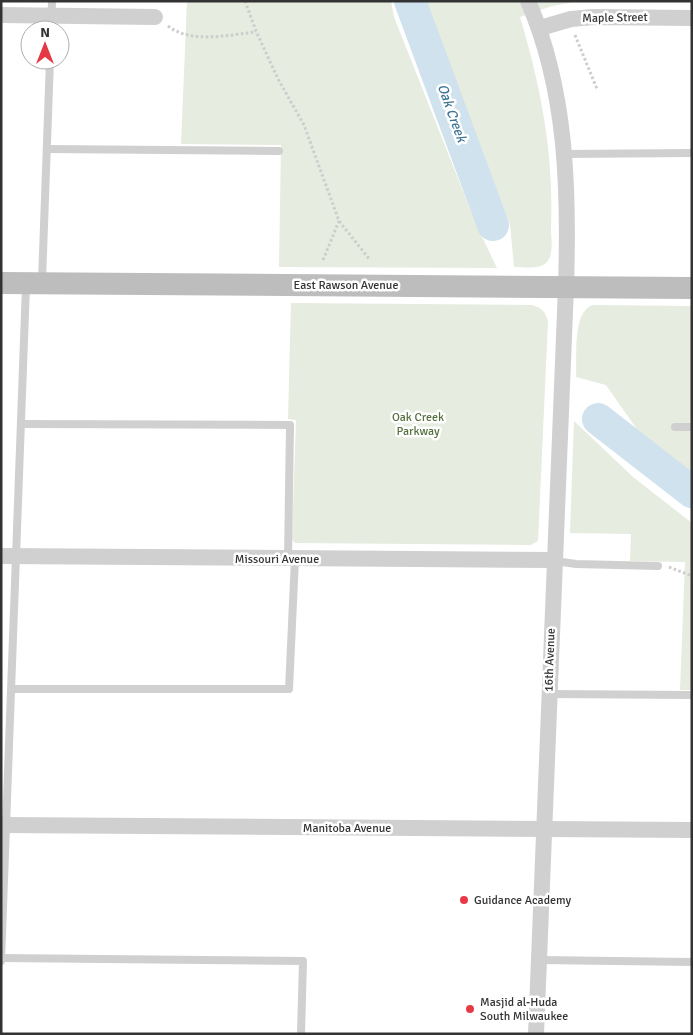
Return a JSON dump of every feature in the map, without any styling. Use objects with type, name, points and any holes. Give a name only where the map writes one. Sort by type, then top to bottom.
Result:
[{"type":"main road","name":"East Rawson Avenue","points":[[1,283],[692,288]]},
{"type":"street","points":[[528,1],[540,28],[554,88],[564,154],[566,287]]},
{"type":"street","points":[[1,15],[155,16]]},
{"type":"street","name":"Maple Street","points":[[540,28],[571,19],[593,16],[692,18]]},
{"type":"street","name":"16th Avenue","points":[[536,1034],[566,287]]},
{"type":"street","name":"Missouri Avenue","points":[[9,556],[554,560]]},
{"type":"street","name":"Manitoba Avenue","points":[[4,825],[692,830]]},
{"type":"lane","points":[[50,70],[47,149],[9,556],[11,689],[4,825],[1,959],[303,961],[301,1034]]},
{"type":"lane","points":[[47,149],[278,151]]},
{"type":"lane","points":[[564,154],[692,153]]},
{"type":"lane","points":[[11,689],[289,689],[291,559],[290,425],[21,424]]},
{"type":"lane","points":[[675,427],[692,427]]},
{"type":"lane","points":[[554,560],[576,564],[658,566]]},
{"type":"lane","points":[[549,694],[692,695]]},
{"type":"lane","points":[[539,960],[692,962]]},
{"type":"path","points":[[245,1],[256,32],[278,79],[304,126],[339,221],[370,260]]},
{"type":"path","points":[[155,16],[178,34],[185,36],[256,32]]},
{"type":"path","points":[[575,36],[597,89]]},
{"type":"path","points":[[323,260],[339,221]]},
{"type":"path","points":[[658,566],[676,569],[692,576]]},
{"type":"green space","points":[[187,1],[391,1],[394,17],[476,224],[497,268],[279,267],[281,145],[181,144]]},
{"type":"green space","points":[[421,1],[579,1],[552,6],[520,17],[540,95],[548,148],[552,246],[551,255],[544,265],[532,268],[514,267],[510,224],[424,18]]},
{"type":"green space","name":"Oak Creek Parkway","points":[[291,303],[532,305],[543,310],[548,321],[538,541],[531,545],[295,543],[292,539],[296,420],[288,419]]},
{"type":"green space","points":[[593,305],[692,306],[692,482],[650,448],[606,385],[576,377],[576,347],[579,325],[586,309]]},
{"type":"green space","points":[[574,421],[633,477],[692,523],[692,690],[680,690],[685,562],[630,561],[631,534],[570,533]]},
{"type":"waterway","name":"Oak Creek","points":[[410,1],[493,225]]},
{"type":"waterway","name":"Oak Creek","points":[[598,419],[692,492]]},
{"type":"place","name":"Guidance Academy","points":[[464,900]]},
{"type":"place","name":"Masjid al-Huda South Milwaukee","points":[[470,1009]]}]
